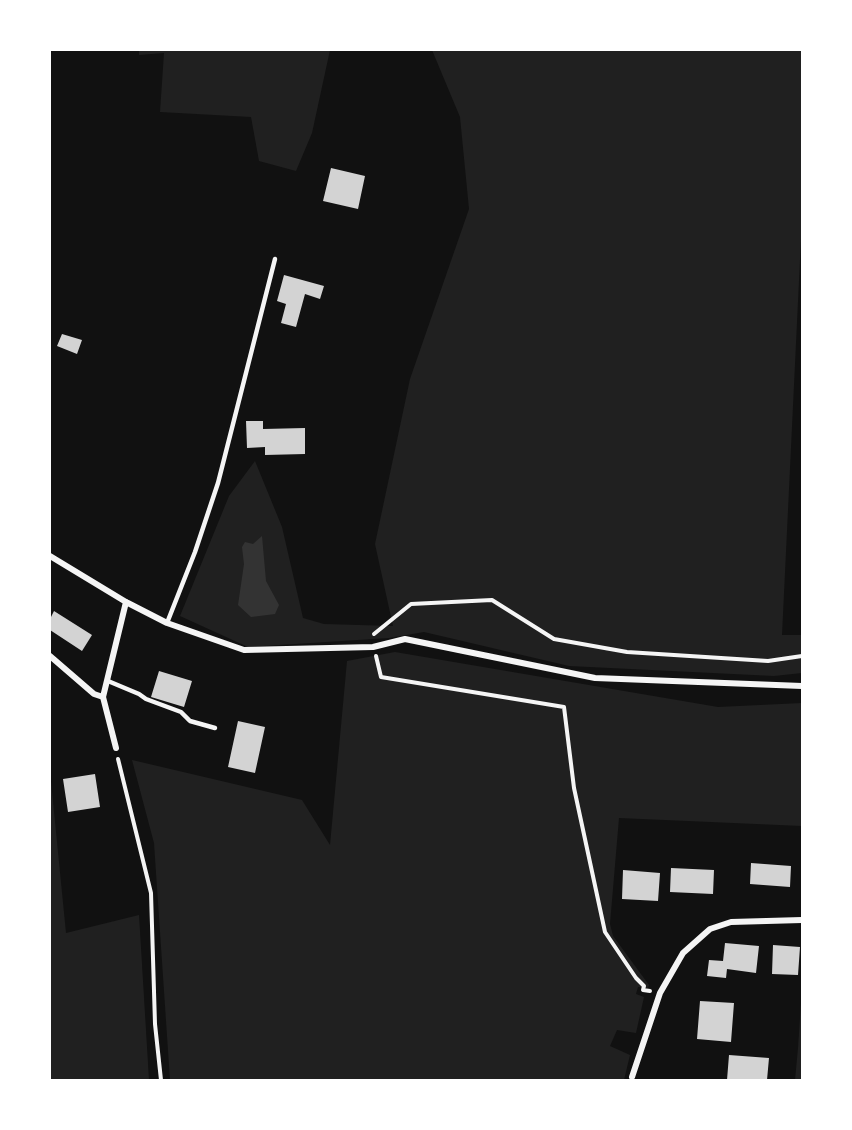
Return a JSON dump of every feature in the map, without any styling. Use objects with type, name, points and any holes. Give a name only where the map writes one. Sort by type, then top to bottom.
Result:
[{"type":"street","points":[[50,556],[126,602],[167,623],[244,650],[373,647],[405,639],[595,678],[802,686]]},
{"type":"street","points":[[116,748],[104,697],[126,602]]},
{"type":"street","points":[[50,656],[94,694],[104,697]]},
{"type":"street","points":[[632,1079],[660,993],[682,953],[710,929],[731,922],[802,921]]},
{"type":"lane","points":[[167,623],[195,552],[218,483],[275,260]]},
{"type":"lane","points":[[108,681],[181,712],[190,721],[215,728]]},
{"type":"path","points":[[357,647],[411,604],[492,600],[554,639],[627,652],[768,661],[802,656]]},
{"type":"path","points":[[373,647],[381,677],[564,707],[574,788],[605,932],[636,978],[644,986],[643,990],[660,993]]},
{"type":"path","points":[[116,748],[151,893],[155,1024],[161,1080]]},
{"type":"shaded area","points":[[139,50],[330,50],[312,133],[296,171],[259,161],[251,117],[160,112],[164,53],[139,55]]},
{"type":"shaded area","points":[[432,50],[802,50],[802,218],[782,635],[802,635],[802,673],[774,676],[569,666],[424,632],[389,638],[248,647],[180,616],[229,496],[255,461],[282,527],[303,618],[324,624],[393,626],[375,544],[410,379],[469,209],[460,117]]},
{"type":"shaded area","points":[[262,536],[266,581],[279,605],[275,614],[251,617],[238,605],[244,564],[242,547],[245,542],[253,544]]},
{"type":"shaded area","points":[[395,652],[718,707],[802,703],[802,826],[619,818],[610,924],[613,936],[649,985],[648,988],[638,987],[636,994],[644,997],[636,1033],[617,1030],[610,1046],[630,1055],[624,1080],[170,1080],[154,843],[132,760],[302,800],[330,845],[347,661]]},
{"type":"shaded area","points":[[50,771],[66,933],[139,915],[149,1080],[50,1080]]},
{"type":"shaded area","points":[[802,987],[802,1080],[795,1080],[798,1048]]},
{"type":"building","points":[[331,168],[365,176],[358,209],[323,201]]},
{"type":"building","points":[[284,275],[324,286],[320,299],[305,294],[296,327],[281,323],[286,304],[277,301]]},
{"type":"building","points":[[62,334],[82,340],[77,354],[57,346]]},
{"type":"building","points":[[246,421],[263,421],[263,429],[305,428],[305,454],[265,455],[265,447],[247,448]]},
{"type":"building","points":[[54,611],[92,635],[82,651],[50,630],[50,619]]},
{"type":"building","points":[[159,671],[192,681],[184,707],[151,697]]},
{"type":"building","points":[[238,721],[265,727],[255,773],[228,767]]},
{"type":"building","points":[[95,774],[100,807],[68,812],[63,779]]},
{"type":"building","points":[[751,863],[791,866],[790,887],[750,884]]},
{"type":"building","points":[[671,868],[714,870],[713,894],[670,892]]},
{"type":"building","points":[[623,870],[660,873],[658,901],[622,899]]},
{"type":"building","points":[[725,943],[759,946],[756,973],[727,969],[726,978],[707,976],[709,960],[723,961]]},
{"type":"building","points":[[773,945],[800,947],[798,975],[772,974]]},
{"type":"building","points":[[700,1001],[734,1003],[731,1042],[697,1039]]},
{"type":"building","points":[[729,1055],[769,1058],[767,1080],[727,1080]]}]
